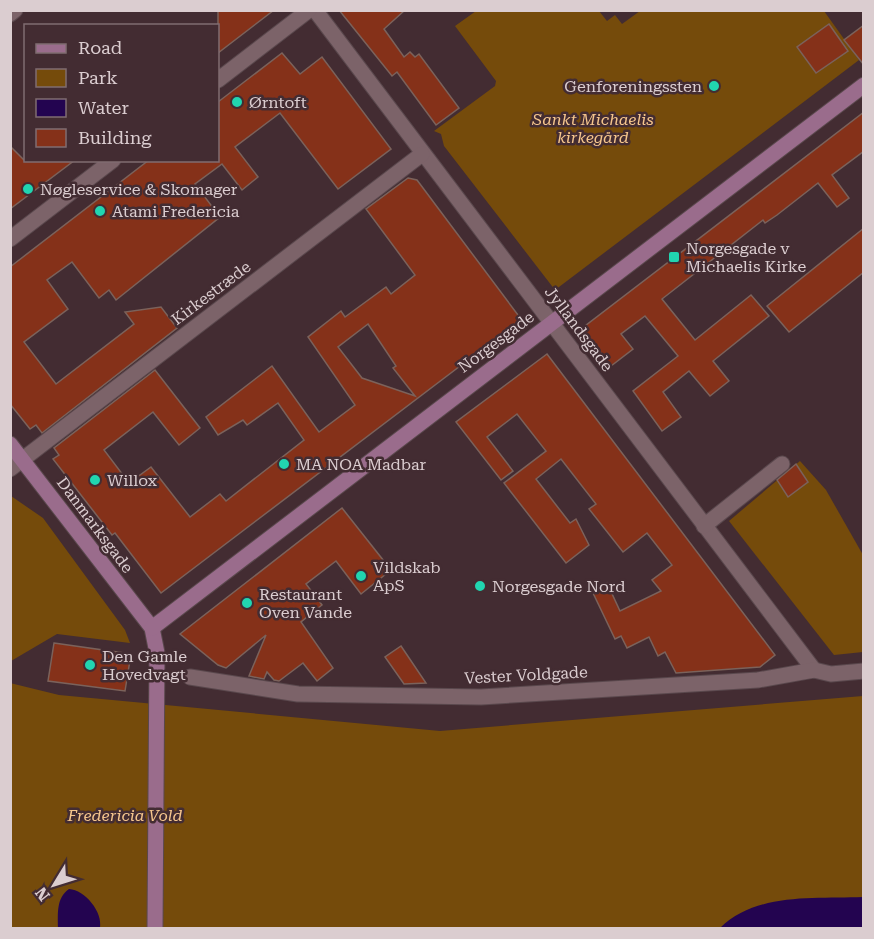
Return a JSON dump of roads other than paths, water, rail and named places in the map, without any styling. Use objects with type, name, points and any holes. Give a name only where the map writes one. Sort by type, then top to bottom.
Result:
[{"type":"street","points":[[10,14],[15,10]]},
{"type":"street","points":[[219,79],[309,10]]},
{"type":"street","name":"Jyllandsgade","points":[[315,10],[814,670]]},
{"type":"street","name":"Norgesgade","points":[[152,628],[864,85]]},
{"type":"street","name":"Kirkestræde","points":[[17,465],[422,154]]},
{"type":"street","points":[[10,239],[110,162]]},
{"type":"street","name":"Danmarksgade","points":[[10,444],[17,465],[152,628]]},
{"type":"street","points":[[704,526],[782,464]]},
{"type":"street","points":[[152,628],[157,653],[155,928]]},
{"type":"street","name":"Vester Voldgade","points":[[190,677],[298,694],[481,697],[758,680],[814,670],[831,674],[864,671]]},
{"type":"water","points":[[69,889],[81,893],[92,903],[99,915],[100,928],[58,928],[60,902]]},
{"type":"water","points":[[863,897],[863,928],[720,928],[735,916],[769,903],[806,898]]},
{"type":"place","name":"Genforeningssten","points":[[714,86]]},
{"type":"place","name":"Ørntoft","points":[[237,102]]},
{"type":"place","name":"Nøgleservice & Skomager","points":[[28,189]]},
{"type":"place","name":"Atami Fredericia","points":[[100,211]]},
{"type":"place","name":"Norgesgade v Michaelis Kirke","points":[[674,257]]},
{"type":"place","name":"MA NOA Madbar","points":[[284,464]]},
{"type":"place","name":"Willox","points":[[95,480]]},
{"type":"place","name":"Vildskab ApS","points":[[361,576]]},
{"type":"place","name":"Norgesgade Nord","points":[[480,586]]},
{"type":"place","name":"Restaurant Oven Vande","points":[[247,603]]},
{"type":"place","name":"Den Gamle Hovedvagt","points":[[90,665]]},
{"type":"park label","name":"Sankt Michaelis kirkegård","points":[[593,128]]},
{"type":"park label","name":"Fredericia Vold","points":[[125,815]]}]
